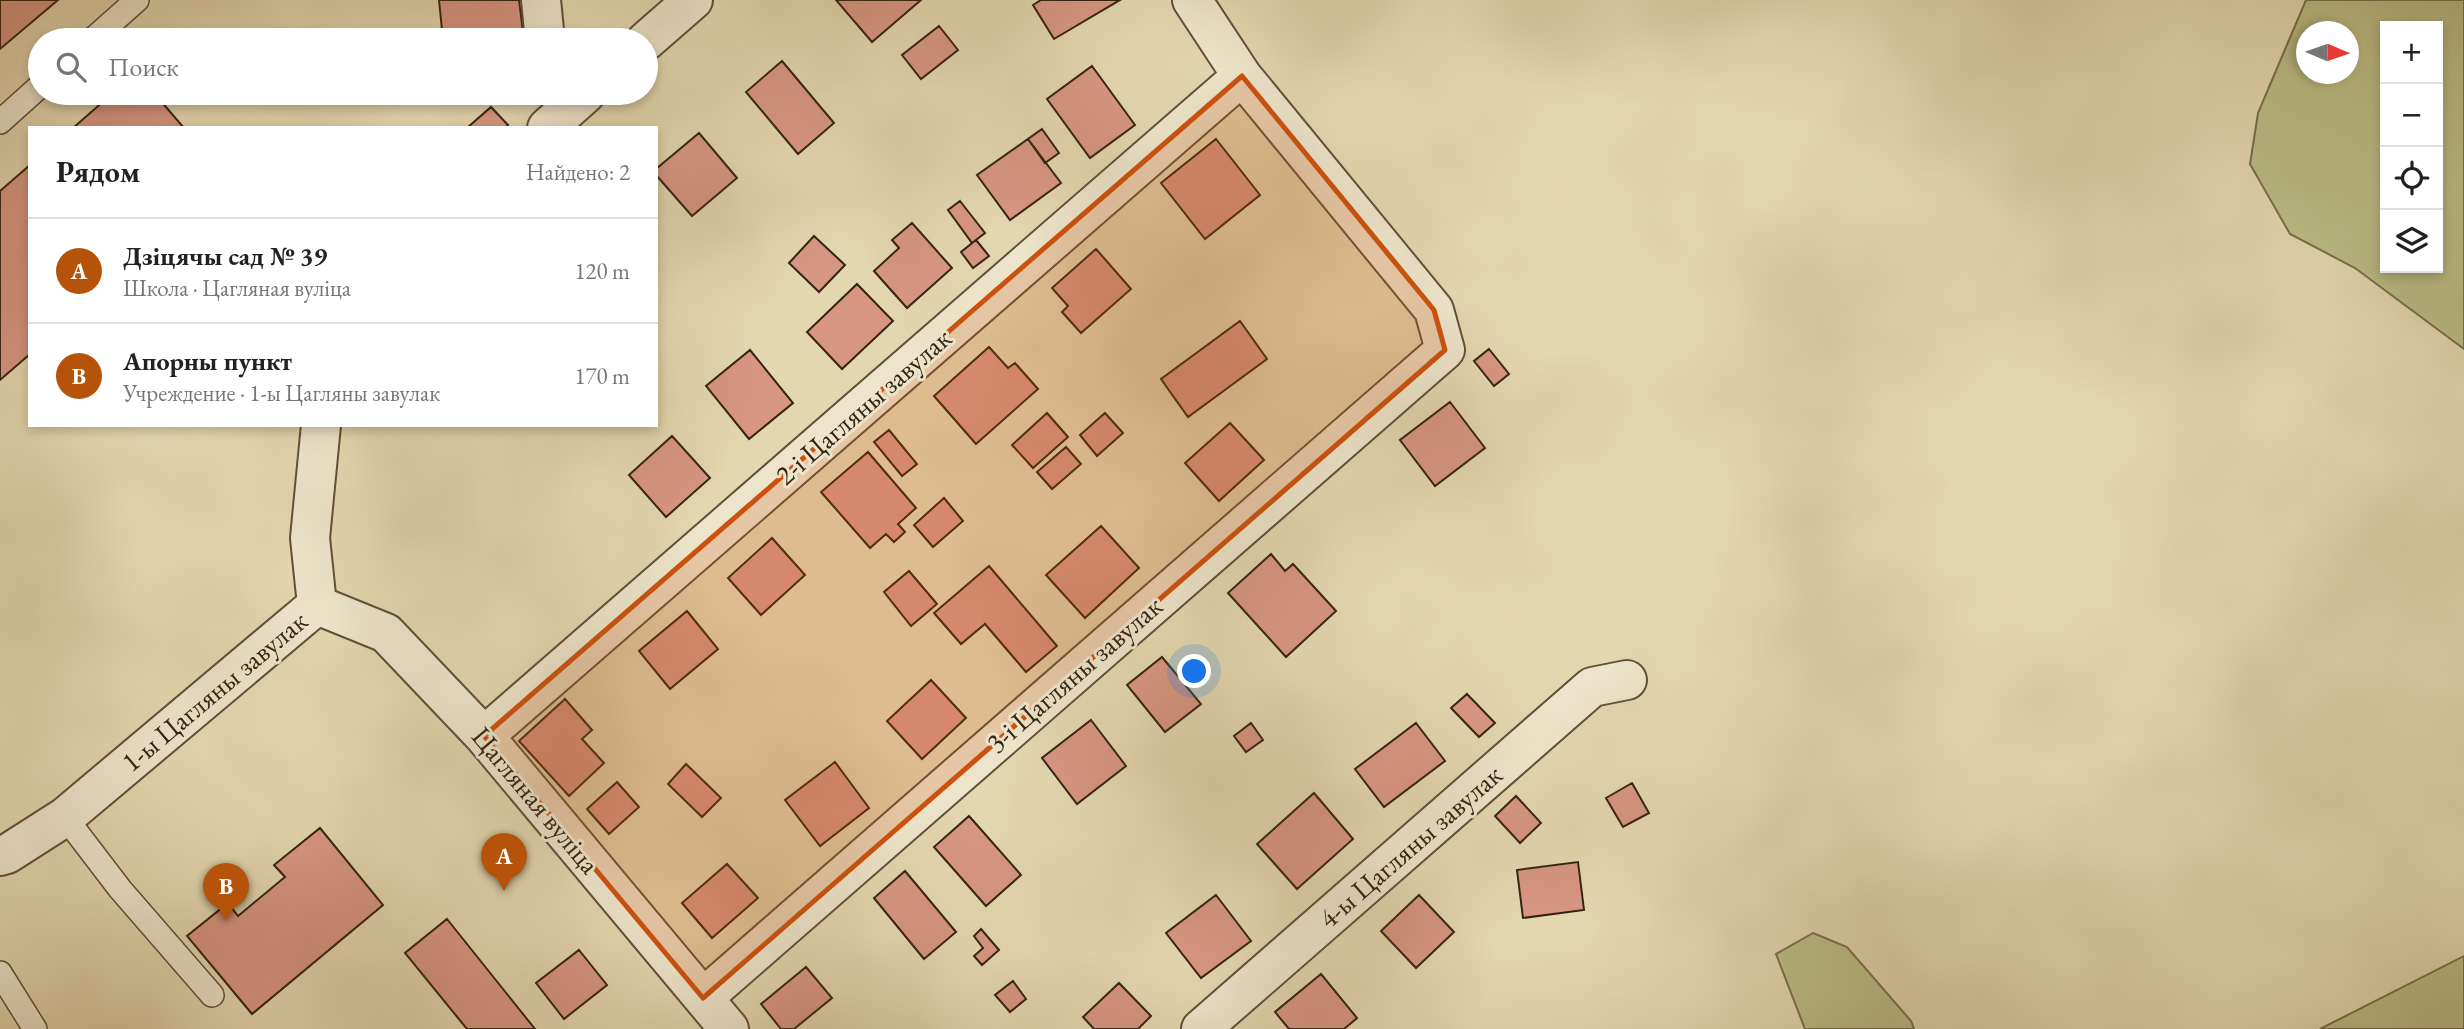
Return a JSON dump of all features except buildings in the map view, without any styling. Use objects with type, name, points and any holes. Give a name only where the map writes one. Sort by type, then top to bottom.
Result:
[{"type":"street","points":[[541,0],[544,28]]},
{"type":"street","points":[[658,31],[693,0]]},
{"type":"street","points":[[1192,0],[1241,76]]},
{"type":"street","name":"3-і Цагляны завулак","points":[[703,998],[1446,350],[1434,310],[1241,76]]},
{"type":"street","name":"2-і Цагляны завулак","points":[[484,736],[1241,76]]},
{"type":"street","points":[[550,114],[565,105]]},
{"type":"street","name":"1-ы Цагляны завулак","points":[[0,856],[7,855],[65,817],[317,605],[310,538],[321,427]]},
{"type":"street","name":"Цагляная вуліца","points":[[317,605],[386,633],[484,736],[729,1029]]},
{"type":"street","name":"4-ы Цагляны завулак","points":[[1201,1029],[1592,687],[1627,680]]},
{"type":"lane","points":[[106,28],[137,0]]},
{"type":"lane","points":[[0,122],[28,97]]},
{"type":"lane","points":[[65,817],[120,888],[212,995]]},
{"type":"lane","points":[[0,973],[34,1029]]},
{"type":"highlighted area","points":[[1242,76],[1434,310],[1445,350],[703,998],[484,736]]},
{"type":"green space","points":[[2306,0],[2464,0],[2464,349],[2355,268],[2290,234],[2250,164],[2258,113],[2296,24],[2296,84],[2359,84],[2359,21],[2297,21]]},
{"type":"green space","points":[[1813,933],[1847,947],[1911,1021],[1914,1029],[1805,1029],[1776,954]]},
{"type":"green space","points":[[2464,956],[2464,1029],[2320,1029]]},
{"type":"place","name":"Дзіцячы сад № 39","points":[[504,891]]},
{"type":"place","name":"Апорны пункт","points":[[226,921]]}]
